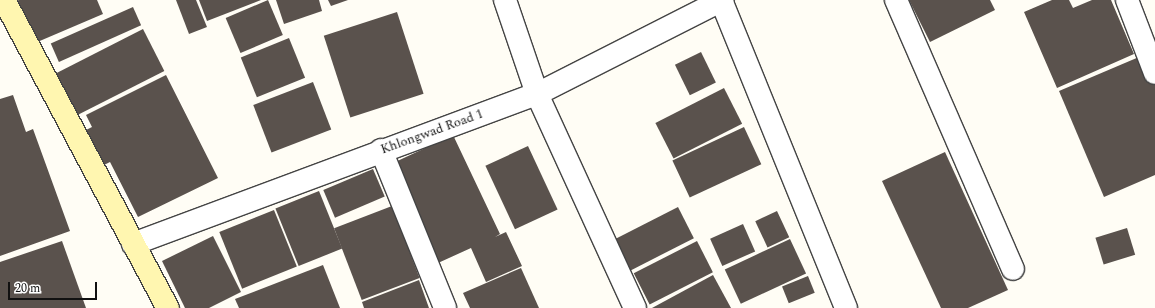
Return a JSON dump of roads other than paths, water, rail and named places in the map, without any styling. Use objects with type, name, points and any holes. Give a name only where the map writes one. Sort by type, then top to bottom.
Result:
[{"type":"street","points":[[4,0],[168,308]]},
{"type":"street","points":[[505,0],[537,94],[635,308]]},
{"type":"street","points":[[721,0],[846,308]]},
{"type":"street","name":"Khlongwad Road 1","points":[[133,244],[381,150],[537,94],[721,0]]},
{"type":"street","points":[[896,0],[1013,270]]},
{"type":"street","points":[[1126,0],[1155,73]]},
{"type":"street","points":[[381,150],[446,308]]}]
